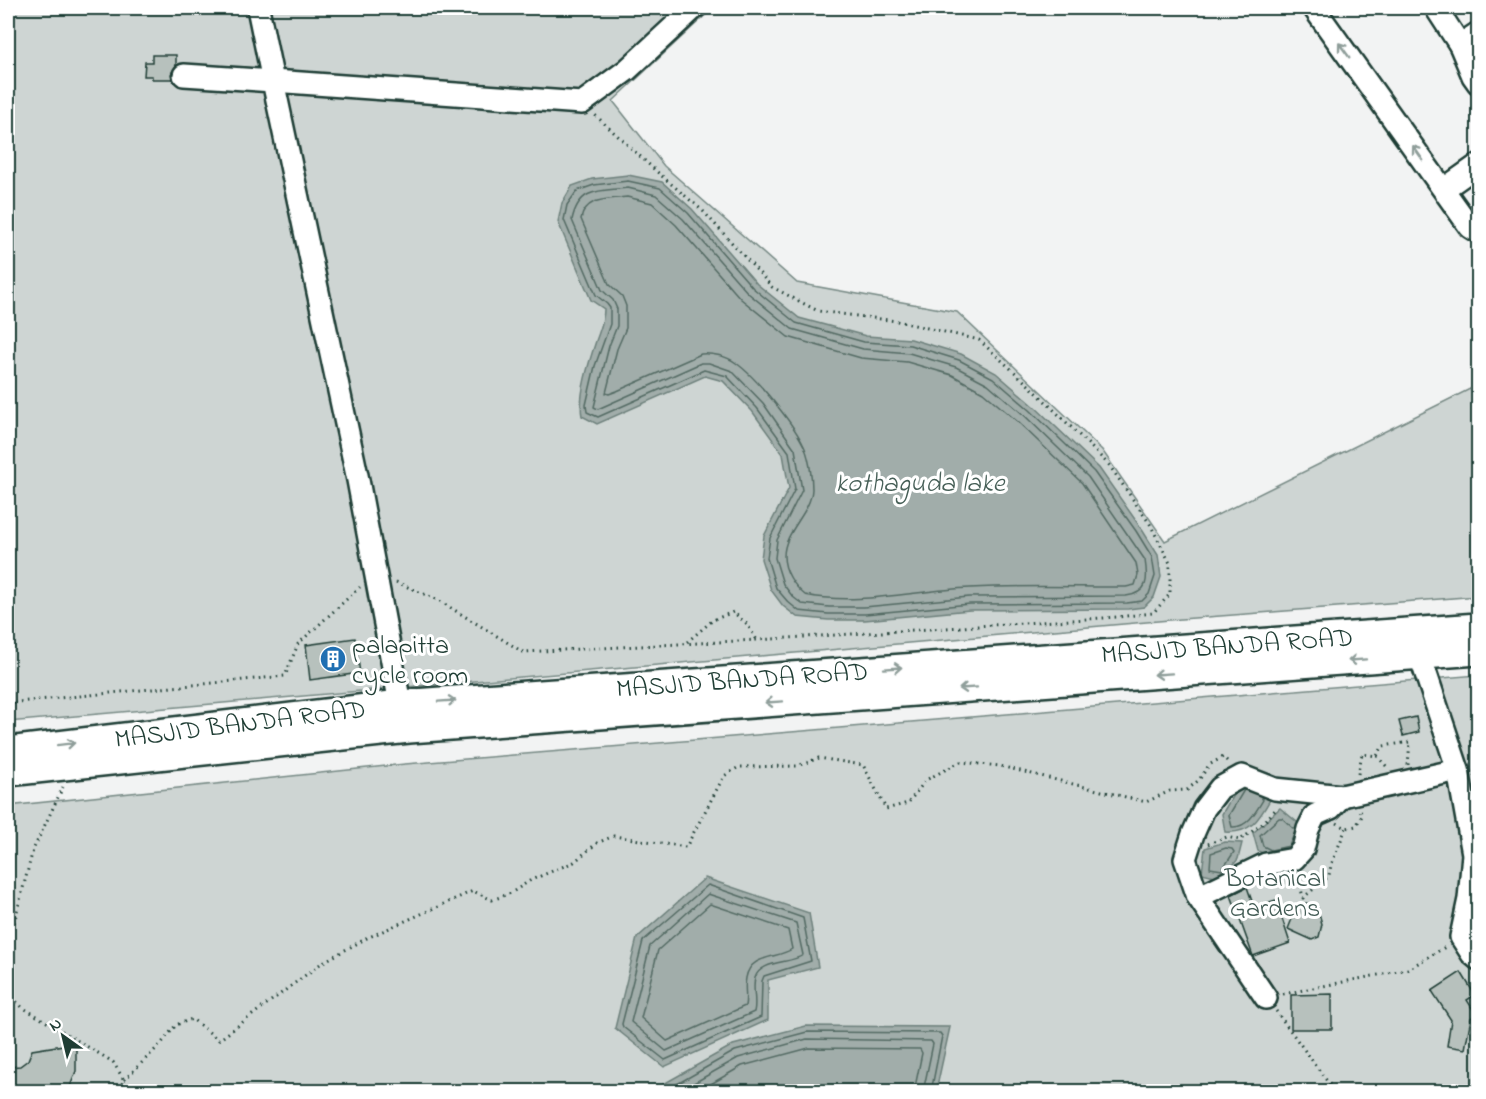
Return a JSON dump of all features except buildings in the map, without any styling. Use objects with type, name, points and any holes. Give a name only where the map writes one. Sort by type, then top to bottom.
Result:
[{"type":"main road","name":"MASJID BANDA ROAD","points":[[8,751],[400,704],[1479,627]]},
{"type":"main road","points":[[1346,637],[1392,643],[1479,638]]},
{"type":"main road","name":"MASJID BANDA ROAD","points":[[8,772],[409,729],[1479,651]]},
{"type":"street","points":[[258,8],[358,480],[400,704]]},
{"type":"street","points":[[184,75],[582,103],[627,70],[694,8]]},
{"type":"street","points":[[1314,8],[1470,227],[1479,232]]},
{"type":"street","points":[[1436,8],[1460,45],[1473,76],[1479,83]]},
{"type":"street","points":[[1460,45],[1479,33]]},
{"type":"street","points":[[1444,189],[1479,165]]},
{"type":"street","points":[[1420,656],[1458,770],[1473,854],[1469,899],[1461,937],[1479,959]]},
{"type":"street","points":[[1266,998],[1198,897],[1185,859],[1204,809],[1220,788],[1242,776],[1275,789],[1348,795],[1458,770]]},
{"type":"street","points":[[1198,897],[1266,864],[1294,859],[1303,849],[1308,829],[1315,815],[1331,808],[1348,795]]},
{"type":"path","points":[[8,703],[285,676],[298,644],[375,573],[438,600],[523,652],[757,640],[1154,613],[1170,594],[1170,563],[1150,524],[1109,465],[979,340],[897,321],[818,311],[772,287],[703,211],[582,103]]},
{"type":"path","points":[[685,643],[713,620],[733,612],[747,624],[757,640]]},
{"type":"path","points":[[1377,756],[1383,746],[1410,742],[1408,765]]},
{"type":"path","points":[[1348,795],[1362,754],[1377,756],[1387,768],[1398,771]]},
{"type":"path","points":[[117,1092],[124,1080],[161,1044],[176,1025],[192,1019],[219,1040],[323,962],[367,938],[473,891],[492,900],[511,893],[531,880],[574,862],[597,843],[614,836],[686,848],[724,776],[739,767],[797,766],[819,758],[864,765],[886,809],[908,803],[926,780],[960,762],[1000,766],[1146,802],[1170,791],[1186,790],[1198,780],[1209,765],[1223,757],[1242,776]]},
{"type":"path","points":[[8,946],[33,850],[74,764]]},
{"type":"path","points":[[1227,837],[1240,840],[1269,817]]},
{"type":"path","points":[[1294,859],[1303,898],[1329,876],[1346,828]]},
{"type":"path","points":[[1335,1092],[1266,998],[1408,969],[1461,937]]},
{"type":"path","points":[[8,993],[22,1007],[113,1062],[124,1080]]},
{"type":"green space","points":[[8,8],[713,8],[613,101],[664,166],[797,283],[957,312],[1102,450],[1165,541],[1478,385],[1478,596],[1181,619],[8,722]]},
{"type":"green space","name":"Botanical Gardens","points":[[1478,675],[1478,1091],[8,1091],[8,806],[405,764]]},
{"type":"water","name":"kothaguda lake","points":[[628,175],[662,182],[692,209],[757,284],[799,318],[866,336],[911,339],[961,354],[996,373],[1099,468],[1158,555],[1161,577],[1154,597],[1144,607],[1128,609],[970,610],[865,620],[797,617],[783,606],[771,590],[761,559],[764,536],[789,488],[783,454],[752,411],[723,381],[705,376],[597,424],[582,416],[585,379],[603,322],[604,309],[591,300],[558,222],[562,203],[572,186],[592,179]]},
{"type":"water","points":[[1240,783],[1271,798],[1258,819],[1248,828],[1225,832],[1222,814]]},
{"type":"water","points":[[1280,808],[1303,827],[1294,851],[1271,857],[1258,851],[1253,833]]},
{"type":"water","points":[[1225,842],[1242,843],[1238,859],[1223,878],[1202,873],[1205,848]]},
{"type":"water","points":[[705,878],[809,913],[818,967],[768,980],[768,1020],[664,1067],[615,1028],[637,938]]},
{"type":"water","points":[[806,1026],[950,1027],[936,1091],[651,1091],[733,1045]]},
{"type":"place","name":"palapitta cycle room","points":[[333,659]]}]
